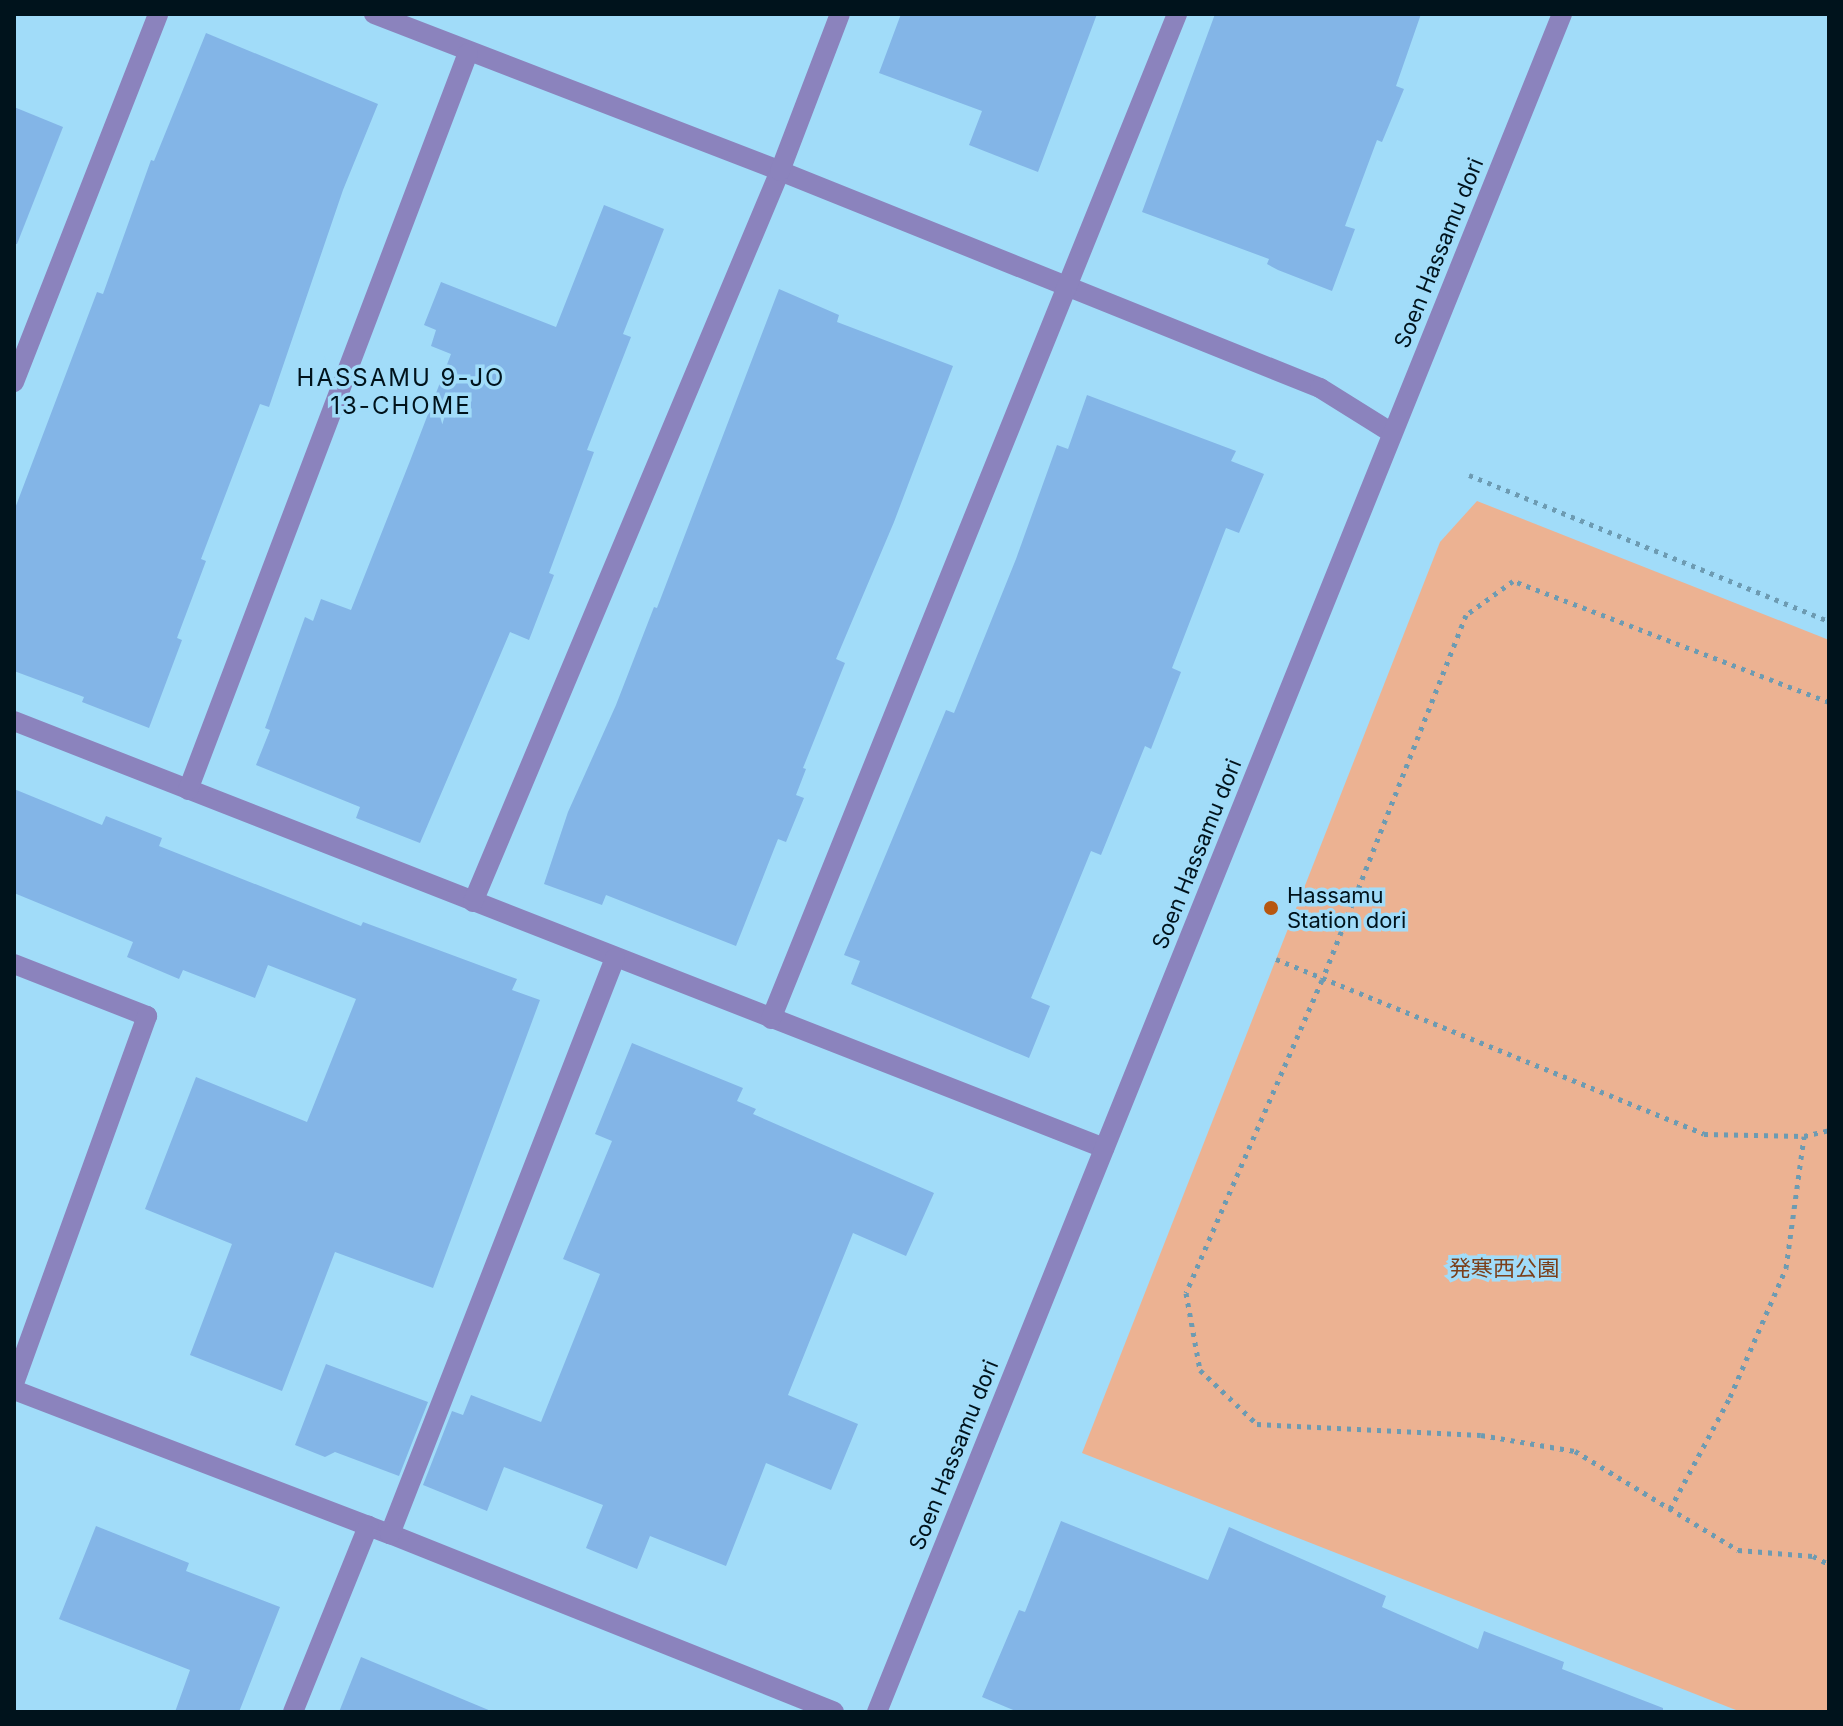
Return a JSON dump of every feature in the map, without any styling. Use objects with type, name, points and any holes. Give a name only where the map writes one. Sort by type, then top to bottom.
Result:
[{"type":"street","points":[[14,382],[158,14]]},
{"type":"street","points":[[374,14],[468,53],[780,171],[1320,388],[1392,433]]},
{"type":"street","points":[[473,902],[780,171],[840,14]]},
{"type":"street","points":[[771,1019],[1177,14]]},
{"type":"street","name":"Soen Hassamu dori","points":[[877,1712],[1562,14]]},
{"type":"street","points":[[188,790],[468,53]]},
{"type":"street","points":[[14,721],[1104,1148]]},
{"type":"street","points":[[390,1534],[615,958]]},
{"type":"street","points":[[14,964],[147,1016],[14,1387],[834,1712]]},
{"type":"street","points":[[293,1712],[368,1526]]},
{"type":"path","points":[[1469,475],[1829,621]]},
{"type":"path","points":[[1829,702],[1513,581],[1466,615],[1322,980],[1186,1293],[1200,1370],[1257,1424],[1481,1435],[1575,1451],[1738,1550],[1813,1556],[1829,1564]]},
{"type":"path","points":[[1276,959],[1704,1134],[1804,1136],[1829,1130]]},
{"type":"path","points":[[1670,1509],[1730,1397],[1786,1268],[1804,1136]]},
{"type":"green space","name":"発寒西公園","points":[[1477,501],[1829,640],[1829,1712],[1741,1712],[1082,1453],[1440,542]]},
{"type":"building","points":[[901,14],[1097,14],[1038,172],[969,145],[982,111],[879,73]]},
{"type":"building","points":[[1215,14],[1421,14],[1396,86],[1404,89],[1382,142],[1377,140],[1345,226],[1355,229],[1332,291],[1278,270],[1267,264],[1269,259],[1142,212]]},
{"type":"building","points":[[206,33],[378,104],[343,190],[269,407],[260,404],[201,559],[206,561],[177,638],[182,640],[149,728],[82,702],[84,697],[14,671],[14,511],[97,292],[103,294],[151,160],[154,161]]},
{"type":"building","points":[[14,107],[63,127],[17,244],[14,244]]},
{"type":"building","points":[[604,205],[664,229],[623,334],[631,337],[587,450],[594,452],[549,573],[554,575],[529,640],[510,632],[420,843],[356,818],[360,807],[256,765],[270,730],[265,728],[305,617],[313,621],[321,599],[351,610],[410,461],[451,354],[431,346],[436,330],[424,325],[441,282],[556,327]]},
{"type":"building","points":[[779,289],[839,315],[837,322],[953,366],[894,522],[836,659],[845,663],[803,768],[806,769],[796,795],[804,798],[786,842],[778,839],[736,946],[606,895],[602,905],[544,884],[568,812],[616,705],[654,607],[657,608]]},
{"type":"building","points":[[1087,395],[1236,451],[1231,461],[1264,474],[1239,533],[1226,528],[1172,668],[1181,672],[1151,749],[1145,746],[1101,855],[1091,851],[1031,998],[1050,1006],[1029,1058],[851,984],[860,961],[844,955],[946,710],[954,713],[1016,559],[1057,445],[1068,449]]},
{"type":"building","points":[[14,789],[102,825],[106,816],[162,838],[159,846],[361,926],[363,922],[517,979],[512,990],[540,1000],[433,1288],[335,1252],[282,1391],[190,1355],[232,1244],[145,1209],[196,1077],[307,1122],[356,999],[268,965],[255,998],[183,970],[179,979],[127,957],[133,942],[14,893]]},
{"type":"building","points":[[632,1043],[743,1088],[737,1101],[756,1109],[753,1114],[934,1193],[906,1256],[853,1233],[788,1395],[858,1424],[831,1490],[766,1463],[726,1566],[650,1536],[637,1569],[586,1548],[603,1505],[504,1467],[487,1511],[423,1485],[452,1411],[463,1415],[471,1395],[541,1422],[600,1274],[563,1259],[612,1141],[595,1134]]},
{"type":"building","points":[[326,1364],[428,1402],[399,1476],[335,1452],[325,1457],[295,1445]]},
{"type":"building","points":[[1061,1521],[1208,1580],[1229,1527],[1386,1596],[1382,1607],[1478,1649],[1484,1631],[1564,1662],[1562,1669],[1663,1708],[1663,1712],[1018,1712],[982,1697],[1019,1610],[1025,1612]]},
{"type":"building","points":[[96,1526],[189,1563],[186,1571],[280,1607],[239,1712],[175,1712],[190,1670],[59,1619]]},
{"type":"building","points":[[361,1657],[491,1711],[491,1712],[339,1712]]},
{"type":"place","name":"Hassamu Station dori","points":[[1271,908]]},
{"type":"district","name":"HASSAMU 9-JO 13-CHOME","points":[[401,392]]}]
